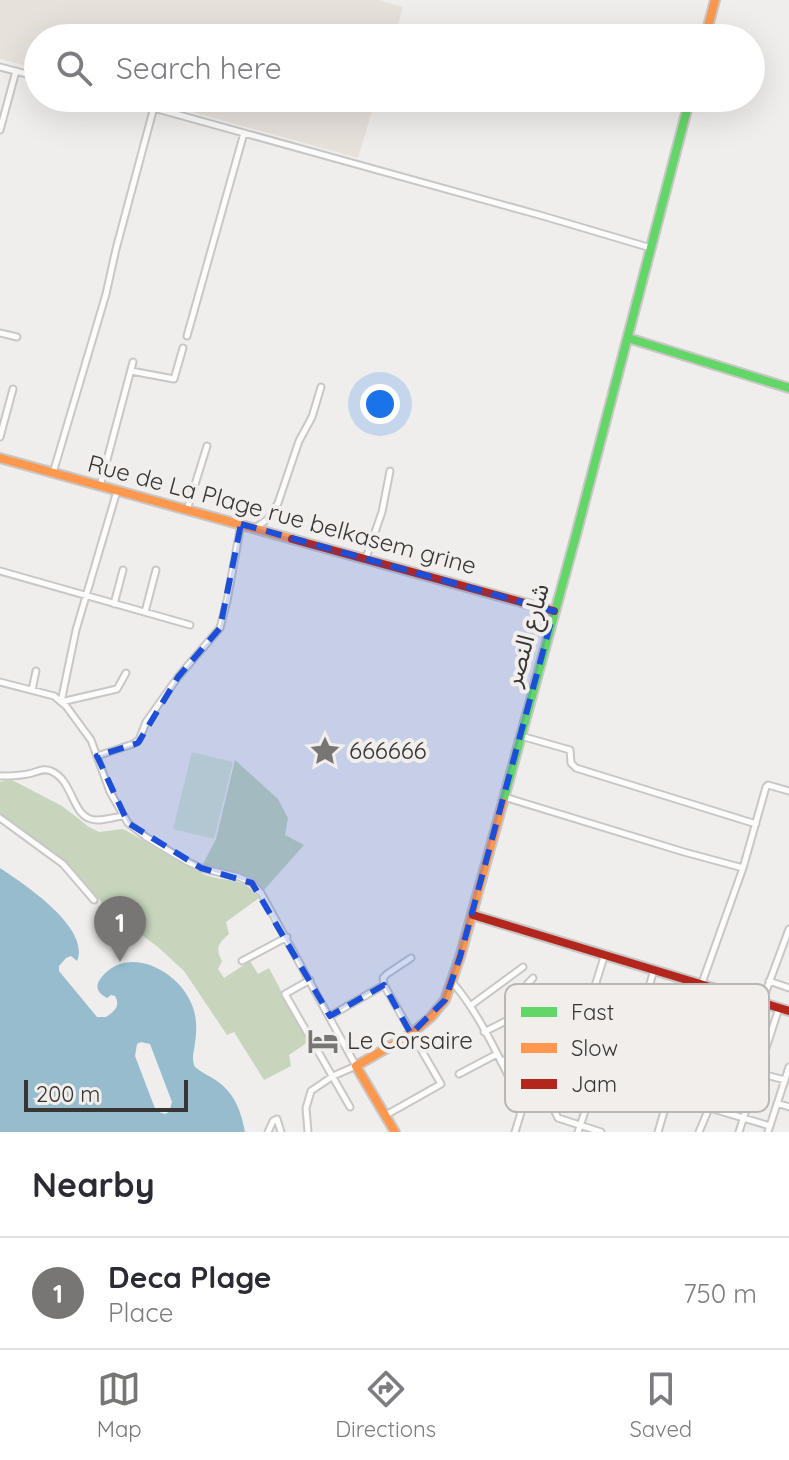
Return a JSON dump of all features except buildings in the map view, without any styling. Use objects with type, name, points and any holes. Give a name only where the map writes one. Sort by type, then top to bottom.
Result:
[{"type":"main road","points":[[709,24],[715,0]]},
{"type":"main road","name":"شارع النصر","points":[[356,1066],[411,1034],[445,1000],[473,915],[686,112]]},
{"type":"main road","points":[[628,338],[789,388]]},
{"type":"main road","name":"Rue de La Plage rue belkasem grine","points":[[0,458],[554,611]]},
{"type":"main road","points":[[473,915],[705,984]]},
{"type":"main road","points":[[356,1066],[395,1132]]},
{"type":"street","points":[[0,67],[24,73]]},
{"type":"street","points":[[0,130],[16,71]]},
{"type":"street","points":[[53,473],[106,294],[153,112]]},
{"type":"street","points":[[171,112],[652,248]]},
{"type":"street","points":[[187,336],[244,133]]},
{"type":"street","points":[[0,333],[17,337]]},
{"type":"street","points":[[131,371],[174,379],[183,348]]},
{"type":"street","points":[[100,486],[133,362]]},
{"type":"street","points":[[255,528],[268,519],[278,503],[321,387]]},
{"type":"street","points":[[0,437],[13,389]]},
{"type":"street","points":[[187,510],[207,446]]},
{"type":"street","points":[[366,558],[380,521],[390,471]]},
{"type":"street","points":[[61,702],[76,630],[117,491]]},
{"type":"street","points":[[97,756],[139,740],[146,722],[178,677],[220,628],[241,524]]},
{"type":"street","points":[[114,604],[123,570]]},
{"type":"street","points":[[145,612],[156,570]]},
{"type":"street","points":[[0,571],[190,625]]},
{"type":"street","points":[[32,690],[36,671]]},
{"type":"street","points":[[61,702],[117,689],[126,673]]},
{"type":"street","points":[[0,682],[54,696],[66,706],[91,740],[110,792],[128,823],[186,861],[239,877],[252,883],[261,893],[356,1066],[333,1076],[311,1091],[306,1108],[308,1132]]},
{"type":"street","points":[[520,736],[570,750],[571,763],[576,768],[756,824]]},
{"type":"street","points":[[0,776],[49,770],[67,785],[81,814],[97,820],[123,816]]},
{"type":"street","points":[[702,983],[743,868],[768,785],[789,791]]},
{"type":"street","points":[[504,797],[743,868]]},
{"type":"street","points":[[0,818],[63,864],[94,900]]},
{"type":"street","points":[[767,984],[789,929]]},
{"type":"street","points":[[242,961],[287,937]]},
{"type":"street","points":[[596,984],[605,954]]},
{"type":"street","points":[[385,1115],[441,1084],[384,985],[383,978],[387,974],[411,958]]},
{"type":"street","points":[[470,1006],[523,967]]},
{"type":"street","points":[[649,984],[654,969]]},
{"type":"street","points":[[527,984],[533,978]]},
{"type":"street","points":[[310,980],[285,994],[350,1107]]},
{"type":"street","points":[[451,981],[470,1006],[505,1070]]},
{"type":"street","points":[[769,981],[789,988]]},
{"type":"street","points":[[330,1016],[384,985]]},
{"type":"street","points":[[769,1044],[784,1010]]},
{"type":"street","points":[[484,1032],[505,1022]]},
{"type":"street","points":[[459,1074],[497,1054]]},
{"type":"street","points":[[501,1062],[505,1060]]},
{"type":"street","points":[[722,1112],[769,1129],[789,1067]]},
{"type":"street","points":[[769,1076],[785,1080]]},
{"type":"street","points":[[777,1103],[789,1107]]},
{"type":"street","points":[[515,1132],[521,1112]]},
{"type":"street","points":[[555,1112],[558,1118],[579,1129],[601,1132]]},
{"type":"street","points":[[658,1132],[664,1112]]},
{"type":"street","points":[[699,1132],[708,1112]]},
{"type":"street","points":[[739,1132],[745,1112]]},
{"type":"street","points":[[268,1132],[277,1119],[281,1132]]},
{"type":"highlighted area","points":[[241,524],[554,611],[460,957],[445,1000],[411,1034],[384,985],[330,1016],[252,883],[201,868],[128,823],[97,756],[138,743],[178,677],[220,628]]},
{"type":"shaded area","points":[[0,0],[378,0],[403,7],[398,24],[24,24],[24,65],[0,59]]},
{"type":"shaded area","points":[[192,112],[372,112],[358,158]]},
{"type":"green space","points":[[192,752],[233,762],[214,839],[173,829]]},
{"type":"green space","points":[[235,760],[278,799],[288,818],[285,835],[304,845],[264,890],[252,878],[203,864],[216,839]]},
{"type":"green space","points":[[10,779],[62,806],[99,832],[122,829],[203,874],[240,882],[252,890],[259,898],[226,922],[229,934],[219,946],[222,961],[218,969],[224,978],[250,961],[258,974],[269,968],[308,1042],[289,1055],[291,1066],[264,1080],[234,1032],[227,1035],[184,971],[108,909],[73,871],[0,815],[0,782]]},
{"type":"water","points":[[0,868],[53,908],[65,921],[79,948],[77,961],[71,956],[66,958],[59,971],[97,1017],[106,1017],[117,1006],[115,996],[107,998],[97,987],[101,978],[112,968],[138,962],[152,966],[177,982],[186,993],[195,1014],[195,1067],[217,1081],[233,1097],[245,1132],[0,1132]]},
{"type":"pier","points":[[137,1044],[150,1044],[172,1102],[169,1112],[165,1114],[156,1111],[135,1056]]},
{"type":"traffic: fast","points":[[503,802],[686,112]]},
{"type":"traffic: fast","points":[[628,338],[789,388]]},
{"type":"traffic: slow","points":[[709,24],[715,0]]},
{"type":"traffic: slow","points":[[0,458],[292,539]]},
{"type":"traffic: slow","points":[[395,1132],[356,1066],[411,1034],[445,1000],[503,802]]},
{"type":"traffic: jam","points":[[292,539],[554,611]]},
{"type":"traffic: jam","points":[[473,915],[700,984]]},
{"type":"traffic: jam","points":[[769,1005],[789,1011]]},
{"type":"place","name":"666666","points":[[325,751]]},
{"type":"place","name":"Deca Plage","points":[[120,962]]},
{"type":"place","name":"Le Corsaire","points":[[323,1041]]}]
